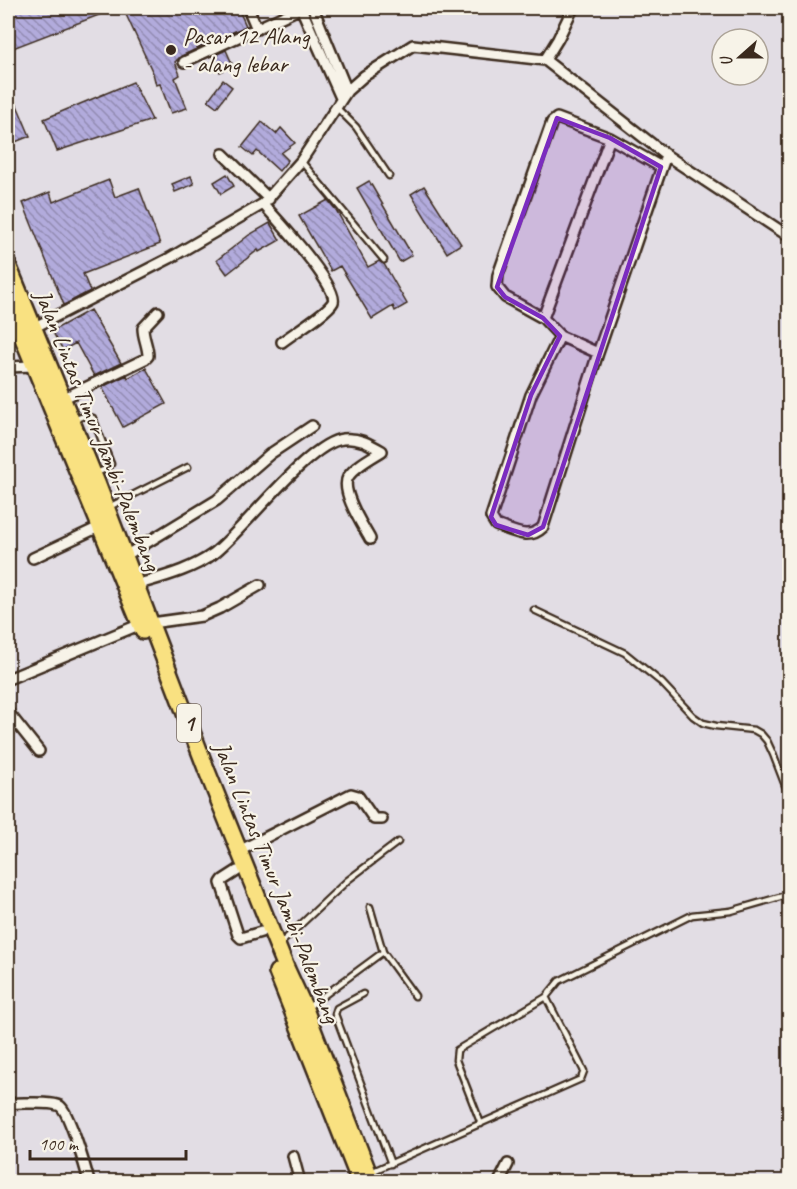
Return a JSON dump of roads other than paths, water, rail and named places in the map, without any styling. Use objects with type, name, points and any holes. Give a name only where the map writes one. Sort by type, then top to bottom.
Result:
[{"type":"highway","name":"Jalan Lintas Timur Jambi-Palembang","points":[[8,265],[71,421],[99,527],[146,624],[277,947],[305,1010],[368,1180]]},
{"type":"highway","name":"Jalan Lintas Timur Jambi-Palembang","points":[[8,302],[33,366],[80,459],[94,474],[136,585],[146,624],[237,871],[368,1180]]},
{"type":"street","points":[[248,8],[257,29]]},
{"type":"street","points":[[184,62],[301,8],[344,94]]},
{"type":"street","points":[[313,8],[344,94]]},
{"type":"street","points":[[545,60],[573,8]]},
{"type":"street","points":[[33,328],[170,258],[266,202],[301,161],[344,94],[364,76],[413,45],[545,60],[666,155],[789,237]]},
{"type":"street","points":[[598,353],[560,336],[543,318],[504,297],[497,287],[498,274],[552,122],[557,117],[610,138],[662,167]]},
{"type":"street","points":[[543,318],[610,138]]},
{"type":"street","points":[[223,154],[266,202],[329,285],[334,298],[333,303],[282,342]]},
{"type":"street","points":[[560,336],[527,406],[491,517],[496,525],[528,535],[536,534],[543,527],[598,353],[666,155]]},
{"type":"street","points":[[62,399],[145,359],[148,351],[143,337],[143,328],[158,312]]},
{"type":"street","points":[[8,367],[33,366]]},
{"type":"street","points":[[125,556],[217,500],[270,454],[312,426]]},
{"type":"street","points":[[136,585],[196,564],[212,555],[297,469],[321,449],[334,441],[345,438],[362,441],[382,451],[357,467],[346,483],[347,493],[370,539]]},
{"type":"street","points":[[33,558],[99,527]]},
{"type":"street","points":[[8,679],[146,624],[202,616],[260,585]]},
{"type":"street","points":[[8,712],[39,751]]},
{"type":"street","points":[[239,851],[351,794],[358,796],[374,819],[382,819]]},
{"type":"street","points":[[237,871],[221,883],[238,935],[245,939],[261,932]]},
{"type":"street","points":[[8,1103],[61,1107],[66,1113],[89,1182]]},
{"type":"street","points":[[293,1156],[300,1182]]},
{"type":"street","points":[[499,1182],[508,1164]]},
{"type":"lane","points":[[335,106],[356,127],[390,176]]},
{"type":"lane","points":[[301,161],[384,260]]},
{"type":"lane","points":[[71,421],[84,416],[93,418],[111,464],[94,474]]},
{"type":"lane","points":[[107,508],[188,467]]},
{"type":"lane","points":[[534,610],[625,652],[662,683],[693,716],[703,723],[754,730],[761,734],[773,754],[788,793],[789,813]]},
{"type":"lane","points":[[277,947],[348,880],[398,842]]},
{"type":"lane","points":[[481,1124],[456,1060],[457,1050],[546,997],[559,981],[681,920],[699,914],[731,911],[789,894]]},
{"type":"lane","points":[[370,907],[383,952],[414,996]]},
{"type":"lane","points":[[305,1010],[383,952]]},
{"type":"lane","points":[[363,994],[337,1008],[335,1014],[391,1164]]},
{"type":"lane","points":[[368,1180],[391,1164],[584,1076],[584,1071],[546,997]]},
{"type":"place","name":"Pasar 12 Alang - alang lebar","points":[[171,50]]}]
